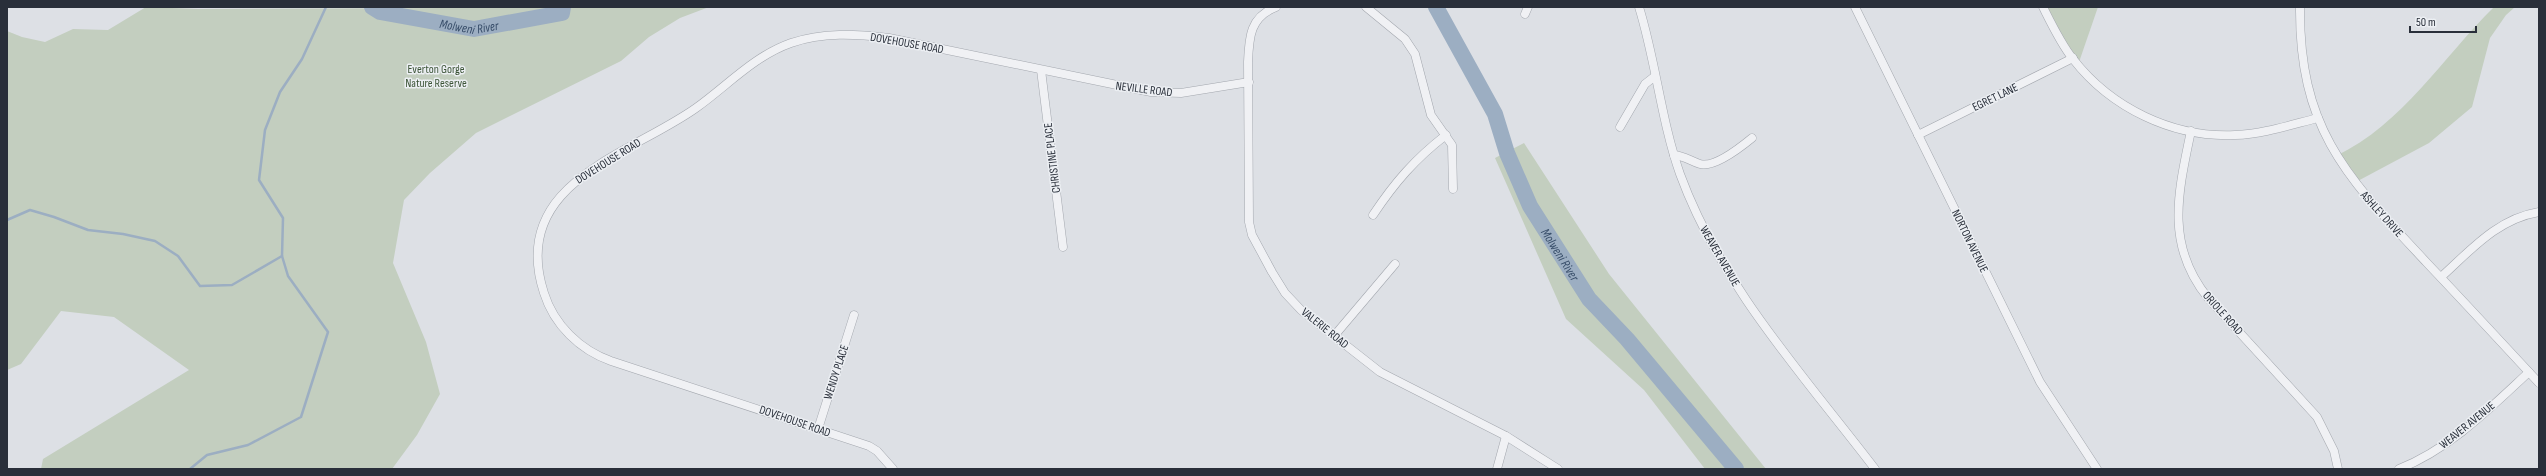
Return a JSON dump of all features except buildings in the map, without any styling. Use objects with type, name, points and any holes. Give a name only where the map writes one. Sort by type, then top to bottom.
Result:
[{"type":"street","name":"VALERIE ROAD","points":[[1276,7],[1261,15],[1251,30],[1249,82],[1249,206],[1252,235],[1285,292],[1301,310],[1380,372],[1506,436],[1558,469]]},
{"type":"street","points":[[1366,7],[1409,43],[1417,60],[1431,115],[1446,135],[1453,150],[1453,189]]},
{"type":"street","name":"WEAVER AVENUE","points":[[1639,7],[1654,76],[1674,155],[1701,224],[1737,288],[1875,469]]},
{"type":"street","name":"NORTON AVENUE","points":[[1855,7],[2040,382],[2097,469]]},
{"type":"street","points":[[2043,7],[2073,58],[2100,87],[2130,109],[2166,125],[2217,135],[2249,134],[2267,132],[2318,118]]},
{"type":"street","name":"ASHLEY DRIVE","points":[[2300,7],[2301,54],[2306,82],[2318,118],[2336,156],[2354,183],[2539,383]]},
{"type":"street","name":"DOVEHOUSE ROAD","points":[[893,469],[873,448],[612,361],[578,343],[554,316],[540,281],[538,245],[544,225],[552,207],[569,185],[592,168],[684,115],[733,78],[773,51],[803,39],[835,34],[889,38],[1041,70]]},
{"type":"street","name":"EGRET LANE","points":[[1918,135],[2073,58]]},
{"type":"street","name":"NEVILLE ROAD","points":[[1041,70],[1141,91],[1166,94],[1249,82]]},
{"type":"street","name":"CHRISTINE PLACE","points":[[1041,70],[1063,247]]},
{"type":"street","points":[[1620,126],[1645,84],[1654,76]]},
{"type":"street","name":"ORIOLE ROAD","points":[[2191,131],[2178,190],[2177,208],[2178,231],[2188,264],[2197,283],[2208,298],[2317,417],[2334,451],[2338,469]]},
{"type":"street","points":[[1373,215],[1397,179],[1425,151],[1446,135]]},
{"type":"street","points":[[1674,155],[1683,156],[1699,164],[1706,164],[1736,151],[1752,138]]},
{"type":"street","points":[[2440,277],[2502,224],[2517,217],[2539,212]]},
{"type":"street","points":[[1334,336],[1395,264]]},
{"type":"street","name":"WENDY PLACE","points":[[818,429],[854,315]]},
{"type":"street","name":"WEAVER AVENUE","points":[[2399,469],[2424,458],[2453,439],[2529,372]]},
{"type":"street","points":[[1498,469],[1506,436]]},
{"type":"green space","name":"Everton Gorge Nature Reserve","points":[[146,7],[198,9],[709,7],[680,18],[649,37],[621,61],[476,133],[430,173],[404,200],[393,263],[426,342],[440,394],[417,435],[392,469],[41,469],[43,459],[189,370],[114,317],[61,311],[21,364],[7,370],[7,31],[22,37],[45,42],[73,29],[108,30]]},
{"type":"green space","points":[[2043,7],[2098,7],[2078,65]]},
{"type":"green space","points":[[2494,7],[2515,7],[2506,15],[2490,38],[2472,107],[2429,143],[2354,183],[2336,156],[2360,142],[2382,126],[2402,108],[2475,26]]},
{"type":"green space","points":[[1524,143],[1609,274],[1766,469],[1705,469],[1644,390],[1566,319],[1495,158]]},
{"type":"waterway","points":[[190,469],[207,455],[248,445],[301,417],[328,332],[288,276],[282,256],[283,218],[259,180],[265,130],[280,92],[302,59],[326,7]]},
{"type":"waterway","name":"Molweni River","points":[[372,7],[380,12],[474,29],[562,13],[563,7]]},
{"type":"waterway","name":"Molweni River","points":[[1436,7],[1495,114],[1507,153],[1530,206],[1589,299],[1627,339],[1736,469]]},
{"type":"waterway","points":[[7,220],[30,210],[54,217],[88,230],[123,234],[155,241],[178,256],[200,286],[232,285],[282,256]]}]
